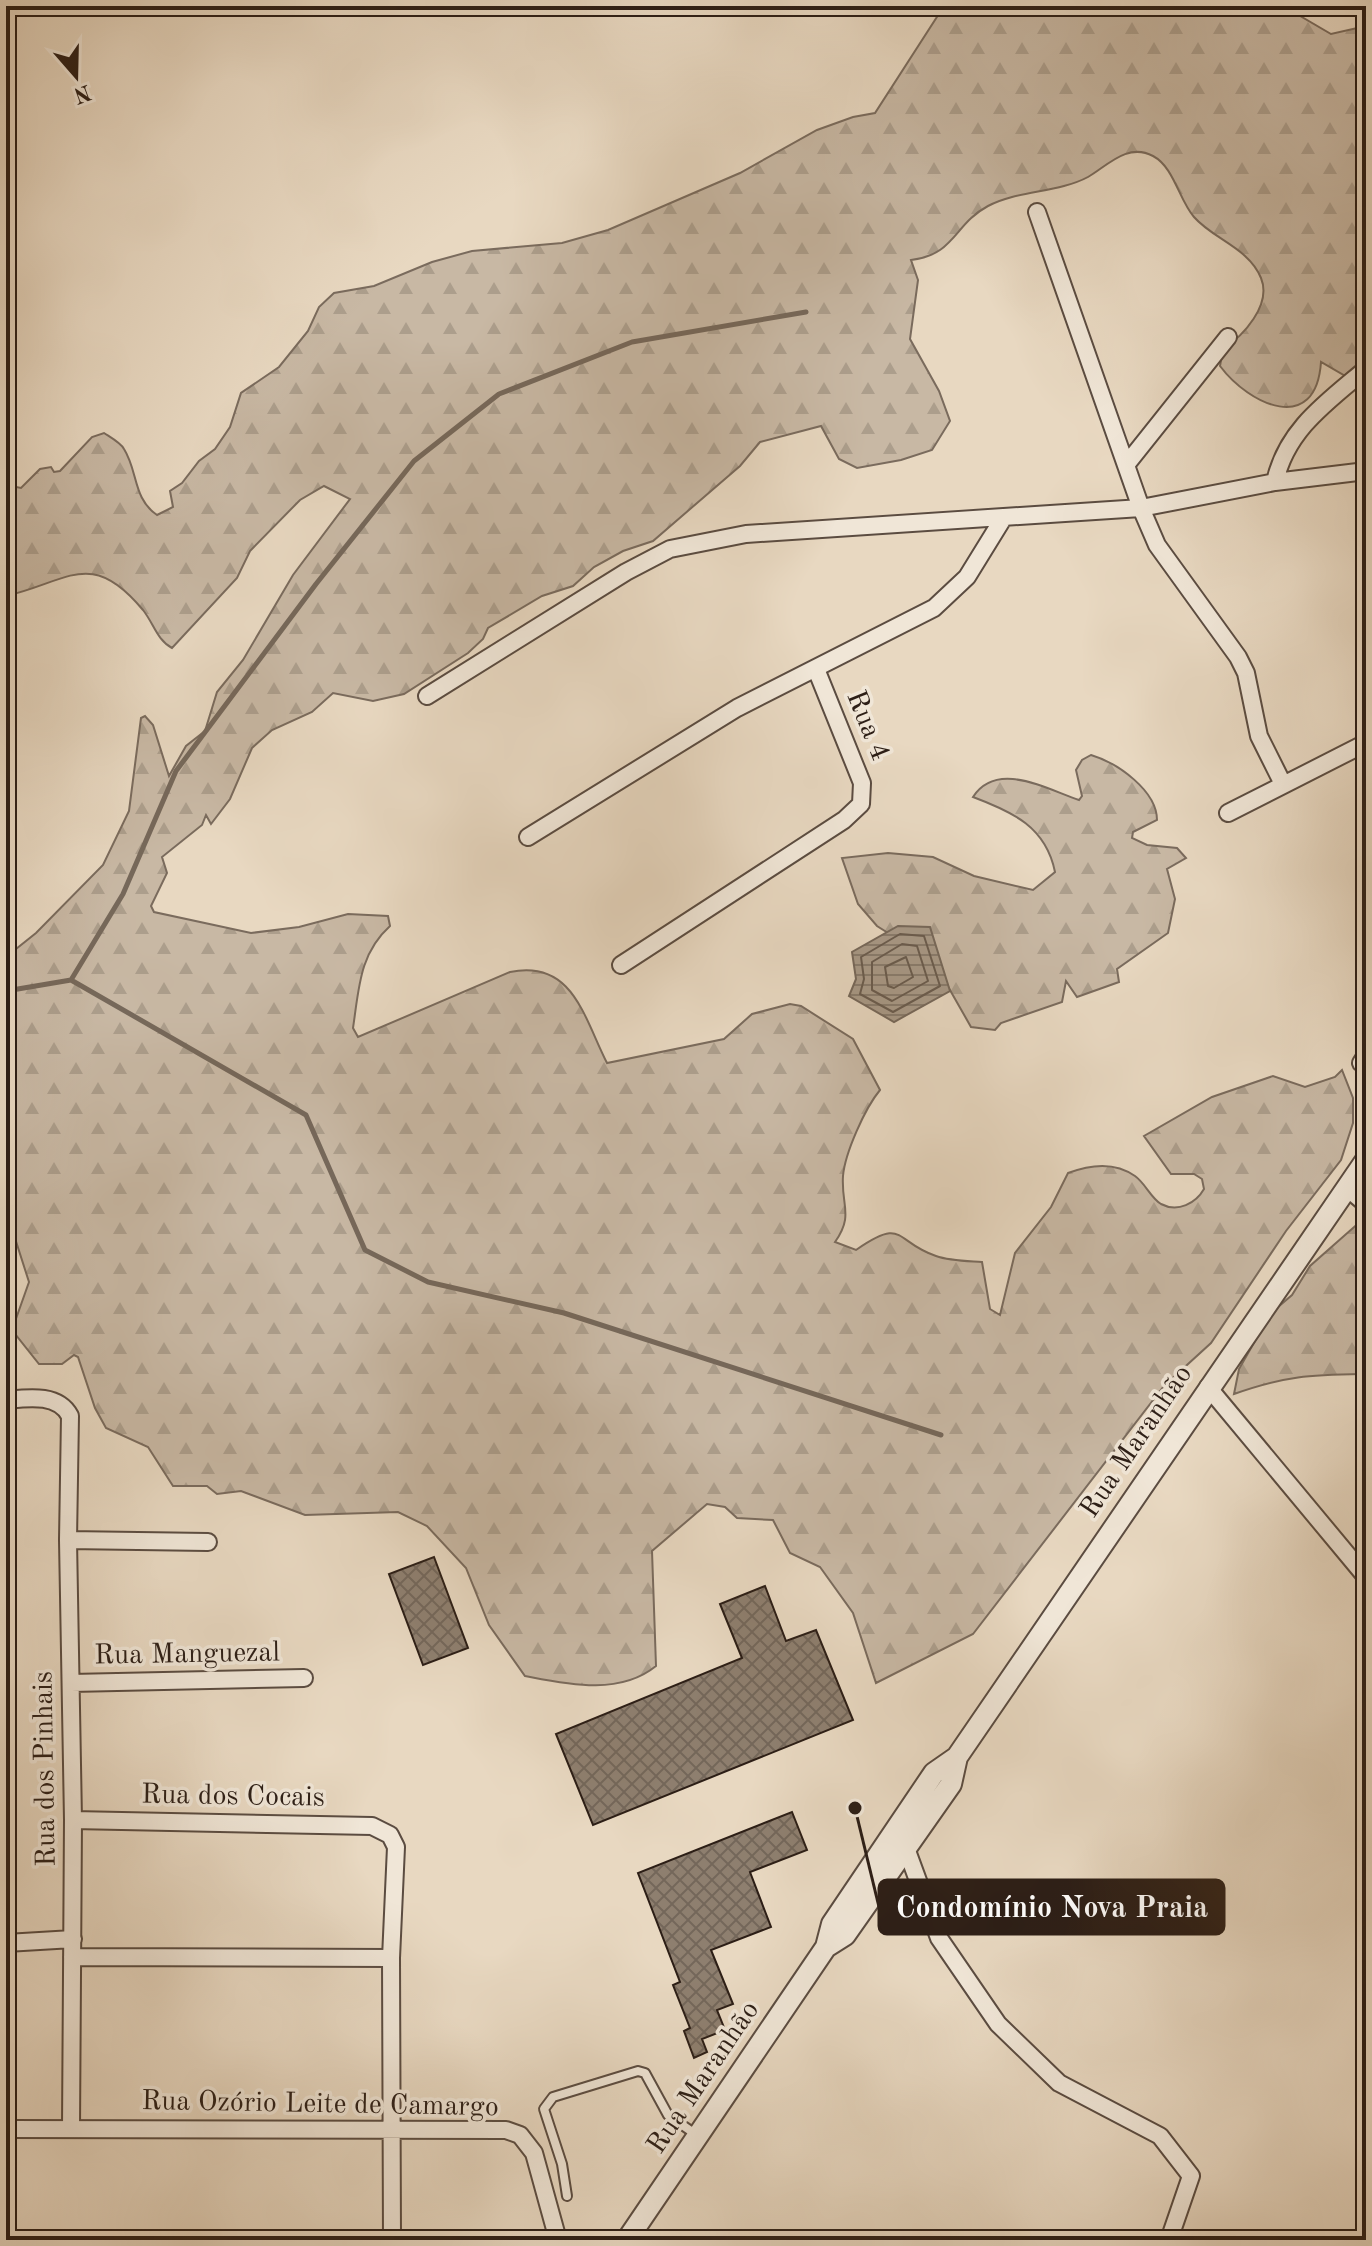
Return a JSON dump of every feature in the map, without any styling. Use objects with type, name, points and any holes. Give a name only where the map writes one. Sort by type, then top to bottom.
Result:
[{"type":"street","points":[[1037,212],[1141,508],[1157,545],[1238,657],[1246,673],[1259,736],[1283,784]]},
{"type":"street","points":[[1126,465],[1228,337]]},
{"type":"street","points":[[1275,482],[1279,461],[1292,437],[1311,416],[1366,369]]},
{"type":"street","points":[[427,696],[626,572],[670,549],[746,534],[1141,508],[1275,482],[1366,471]]},
{"type":"street","points":[[528,837],[737,708],[934,608],[953,594],[1004,517]]},
{"type":"street","name":"Rua 4","points":[[621,965],[844,820],[861,804],[862,783],[816,669]]},
{"type":"street","points":[[1228,813],[1366,743]]},
{"type":"street","name":"Rua Maranhão","points":[[627,2240],[826,1947],[845,1935],[895,1853],[951,1784],[957,1757],[1366,1160]]},
{"type":"street","points":[[1347,1188],[1366,1204]]},
{"type":"street","points":[[1208,1387],[1366,1577]]},
{"type":"street","name":"Rua dos Pinhais","points":[[6,1400],[36,1398],[57,1403],[68,1411],[73,1820],[71,2128]]},
{"type":"street","points":[[68,1540],[208,1542]]},
{"type":"street","name":"Rua Manguezal","points":[[71,1683],[304,1678]]},
{"type":"street","name":"Rua dos Cocais","points":[[73,1820],[372,1826],[390,1835],[396,1847],[391,1958]]},
{"type":"street","points":[[895,1853],[939,1938],[998,2024],[1059,2083],[1160,2136],[1191,2176],[1169,2240]]},
{"type":"street","points":[[6,1943],[73,1939]]},
{"type":"street","points":[[72,1957],[391,1958],[392,2240]]},
{"type":"street","name":"Rua Ozório Leite de Camargo","points":[[6,2129],[506,2130],[520,2135],[534,2153],[558,2240]]},
{"type":"lane","points":[[567,2196],[562,2164],[544,2109],[553,2097],[624,2074],[645,2073],[668,2115],[699,2136]]},
{"type":"green space","points":[[944,6],[1283,6],[1331,34],[1366,26],[1366,388],[1321,362],[1316,385],[1307,399],[1294,406],[1263,401],[1232,380],[1220,366],[1223,349],[1254,319],[1263,299],[1261,278],[1240,251],[1194,217],[1166,168],[1153,156],[1143,152],[1126,154],[1076,182],[988,206],[937,252],[911,260],[918,280],[910,339],[939,391],[950,421],[932,450],[901,460],[857,468],[839,459],[821,426],[760,442],[740,466],[653,541],[623,551],[594,567],[573,586],[542,596],[488,628],[483,639],[468,653],[404,694],[373,701],[333,693],[312,712],[272,730],[252,748],[230,799],[211,824],[206,815],[202,825],[162,857],[167,873],[151,906],[154,912],[251,933],[299,927],[348,914],[388,916],[390,926],[372,948],[362,973],[353,1028],[358,1037],[510,972],[531,970],[548,974],[574,996],[607,1063],[724,1039],[752,1014],[790,1004],[801,1006],[853,1039],[880,1090],[862,1119],[848,1155],[843,1176],[844,1225],[835,1242],[856,1250],[892,1233],[936,1256],[982,1262],[990,1309],[1000,1315],[1015,1253],[1051,1207],[1068,1173],[1093,1166],[1119,1168],[1139,1179],[1161,1204],[1167,1207],[1186,1205],[1204,1189],[1202,1179],[1194,1174],[1171,1174],[1144,1136],[1212,1097],[1273,1076],[1305,1087],[1335,1077],[1342,1070],[1353,1098],[1353,1123],[1341,1160],[1286,1231],[1211,1343],[1164,1386],[973,1634],[876,1683],[853,1613],[820,1567],[790,1553],[773,1520],[737,1518],[725,1507],[707,1504],[652,1551],[656,1666],[626,1681],[609,1684],[575,1684],[525,1676],[489,1625],[466,1568],[427,1526],[398,1512],[305,1515],[241,1491],[217,1494],[207,1486],[173,1486],[148,1447],[106,1428],[95,1408],[78,1357],[74,1355],[62,1364],[39,1364],[12,1330],[29,1282],[6,1210],[6,957],[36,933],[103,865],[129,811],[141,718],[145,716],[153,725],[169,776],[186,746],[205,731],[217,692],[243,660],[293,575],[350,499],[324,486],[300,500],[250,551],[237,578],[172,648],[163,641],[143,610],[125,591],[108,579],[93,574],[78,574],[6,596],[6,485],[21,488],[40,469],[51,467],[54,472],[60,471],[92,437],[104,433],[124,449],[140,493],[149,508],[157,515],[173,507],[170,491],[215,449],[230,427],[241,393],[279,367],[308,331],[319,307],[334,293],[374,286],[432,262],[472,251],[562,243],[608,230],[740,173],[817,130],[875,113]]},
{"type":"green space","points":[[1091,755],[1124,771],[1143,789],[1155,809],[1157,820],[1133,832],[1132,838],[1147,845],[1177,848],[1186,858],[1167,869],[1175,899],[1168,933],[1117,969],[1119,982],[1077,997],[1066,981],[1062,1002],[1001,1023],[995,1030],[971,1027],[934,962],[877,926],[858,904],[842,858],[888,853],[933,857],[974,876],[1033,890],[1055,872],[1044,843],[1036,832],[1014,815],[973,797],[983,786],[995,780],[1008,779],[1037,784],[1079,800],[1082,796],[1076,770],[1082,760]]},
{"type":"green space","points":[[1362,1220],[1366,1221],[1366,1374],[1299,1377],[1234,1394],[1239,1369],[1271,1313],[1292,1295],[1310,1266]]},
{"type":"water","points":[[898,926],[930,927],[950,991],[894,1022],[849,996],[856,979],[852,952]]},
{"type":"building","points":[[434,1557],[468,1648],[423,1665],[389,1574]]},
{"type":"building","points":[[765,1586],[786,1641],[816,1630],[853,1720],[593,1825],[556,1734],[742,1658],[720,1604]]},
{"type":"building","points":[[792,1812],[807,1850],[750,1872],[771,1927],[711,1950],[733,2004],[717,2010],[725,2030],[702,2039],[707,2052],[694,2058],[684,2031],[690,2028],[673,1985],[680,1982],[638,1873]]},
{"type":"waterway","points":[[6,991],[71,980],[123,894],[176,771],[316,584],[414,461],[499,394],[632,342],[806,312]]},
{"type":"waterway","points":[[71,980],[306,1115],[365,1250],[428,1282],[564,1313],[941,1435]]},
{"type":"place","name":"Condomínio Nova Praia","points":[[855,1808]]}]
